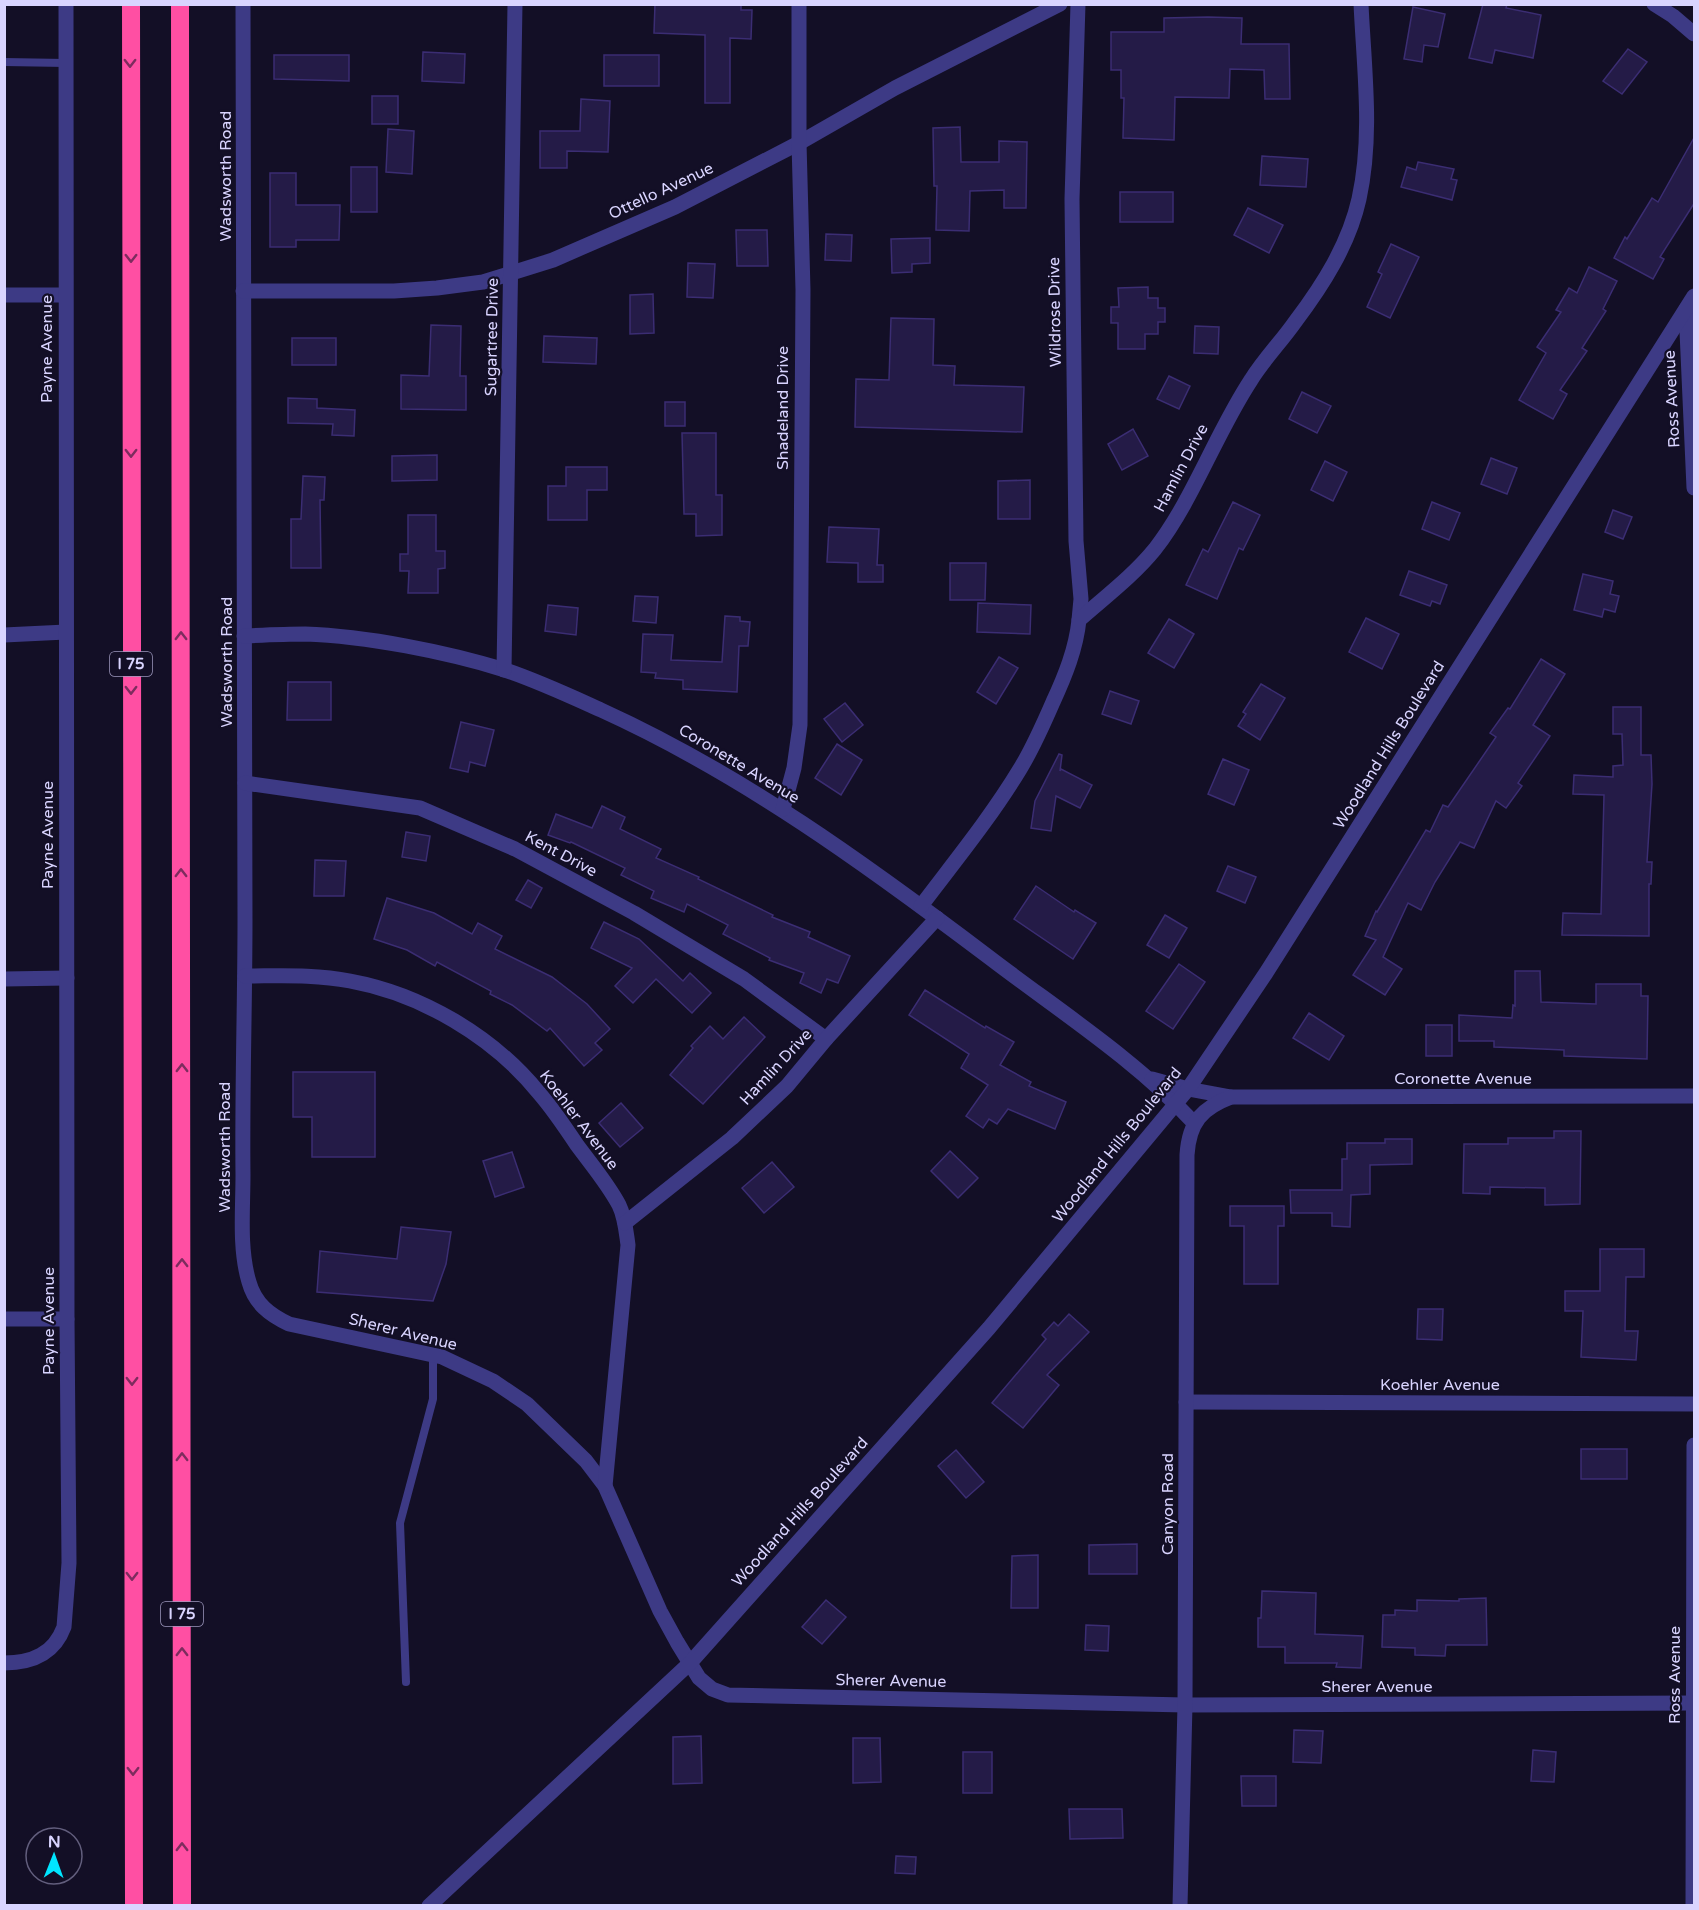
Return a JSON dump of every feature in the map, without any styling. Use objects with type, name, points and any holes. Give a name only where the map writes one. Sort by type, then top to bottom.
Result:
[{"type":"highway","name":"I 75","points":[[130,4],[134,1905]]},
{"type":"highway","name":"I 75","points":[[180,4],[183,1905]]},
{"type":"street","name":"Payne Avenue","points":[[4,1663],[36,1659],[51,1650],[61,1636],[64,1627],[69,1563],[66,4]]},
{"type":"street","name":"Wadsworth Road","points":[[243,4],[245,783],[243,1236],[249,1285],[255,1298],[267,1312]]},
{"type":"street","name":"Sugartree Drive","points":[[504,670],[515,4]]},
{"type":"street","name":"Shadeland Drive","points":[[783,809],[794,768],[800,714],[803,290],[799,143],[799,4]]},
{"type":"street","name":"Ottello Avenue","points":[[243,291],[415,290],[483,282],[553,260],[675,207],[799,143],[895,88],[1060,4]]},
{"type":"street","name":"Wildrose Drive","points":[[1078,4],[1072,199],[1076,541],[1081,599],[1079,620]]},
{"type":"street","name":"Hamlin Drive","points":[[1079,620],[1126,581],[1161,540],[1173,522],[1239,398],[1264,360],[1319,288],[1346,242],[1359,200],[1366,158],[1361,4]]},
{"type":"street","points":[[1654,4],[1695,34]]},
{"type":"street","points":[[4,295],[65,295]]},
{"type":"street","name":"Ross Avenue","points":[[1690,303],[1695,488]]},
{"type":"street","name":"Woodland Hills Boulevard","points":[[429,1905],[690,1663],[989,1328],[1188,1089],[1266,973],[1690,303]]},
{"type":"street","points":[[921,906],[994,810],[1022,767],[1067,671],[1079,620]]},
{"type":"street","points":[[4,635],[66,632]]},
{"type":"street","name":"Coronette Avenue","points":[[244,636],[306,634],[358,639],[422,650],[504,670],[558,690],[649,732],[783,809],[921,906],[1149,1078],[1194,1123]]},
{"type":"street","name":"Kent Drive","points":[[245,783],[420,808],[515,849],[634,913],[744,979],[826,1039]]},
{"type":"street","name":"Hamlin Drive","points":[[625,1223],[732,1138],[787,1086],[826,1039],[937,918]]},
{"type":"street","name":"Koehler Avenue","points":[[244,976],[310,976],[350,981],[421,1003],[450,1018],[479,1037],[538,1091],[618,1204],[625,1223],[628,1245],[605,1486]]},
{"type":"street","points":[[4,979],[67,978]]},
{"type":"street","name":"Coronette Avenue","points":[[1149,1078],[1188,1089],[1231,1097],[1695,1096]]},
{"type":"street","name":"Coronette Avenue","points":[[1206,1109],[1231,1097]]},
{"type":"street","name":"Canyon Road","points":[[1180,1905],[1185,1705],[1187,1155],[1188,1141],[1194,1123],[1206,1109]]},
{"type":"street","name":"Sherer Avenue","points":[[267,1312],[289,1324],[433,1356],[468,1368],[493,1381],[527,1404],[586,1461],[605,1486],[660,1611],[690,1663],[699,1678],[712,1689],[728,1695],[1185,1705],[1694,1703]]},
{"type":"street","points":[[4,1319],[67,1318]]},
{"type":"street","name":"Koehler Avenue","points":[[1186,1402],[1695,1404]]},
{"type":"street","name":"Ross Avenue","points":[[1693,1905],[1695,1445]]},
{"type":"lane","points":[[4,62],[66,63]]},
{"type":"lane","points":[[406,1682],[400,1523],[433,1399],[433,1356]]},
{"type":"building","points":[[655,4],[741,4],[741,10],[752,10],[751,39],[730,38],[730,103],[705,103],[705,35],[654,33]]},
{"type":"building","points":[[1483,4],[1507,4],[1506,8],[1541,15],[1533,58],[1495,50],[1492,63],[1469,58]]},
{"type":"building","points":[[1413,7],[1445,14],[1438,47],[1424,45],[1422,62],[1404,59]]},
{"type":"building","points":[[1164,18],[1242,18],[1241,44],[1289,44],[1290,99],[1265,99],[1264,70],[1230,69],[1229,98],[1175,97],[1174,140],[1123,138],[1124,98],[1121,98],[1121,70],[1111,70],[1111,32],[1164,32]]},
{"type":"building","points":[[1628,49],[1647,62],[1622,94],[1603,81]]},
{"type":"building","points":[[423,52],[465,54],[464,83],[422,81]]},
{"type":"building","points":[[274,55],[349,55],[349,81],[274,79]]},
{"type":"building","points":[[604,55],[659,55],[659,86],[604,86]]},
{"type":"building","points":[[372,96],[398,96],[398,124],[372,124]]},
{"type":"building","points":[[581,99],[610,101],[608,152],[567,151],[567,168],[540,168],[540,131],[580,131]]},
{"type":"building","points":[[960,127],[961,162],[999,162],[999,141],[1027,142],[1026,208],[1004,208],[1004,190],[970,191],[969,231],[936,230],[937,186],[934,186],[933,128]]},
{"type":"building","points":[[388,129],[414,131],[412,174],[386,172]]},
{"type":"building","points":[[1695,136],[1695,202],[1660,257],[1664,259],[1653,279],[1614,258],[1625,237],[1627,239],[1652,198],[1658,202]]},
{"type":"building","points":[[1262,156],[1308,159],[1306,187],[1260,185]]},
{"type":"building","points":[[1418,162],[1454,169],[1451,179],[1457,180],[1452,200],[1401,187],[1407,167],[1416,170]]},
{"type":"building","points":[[351,167],[377,167],[377,212],[351,212]]},
{"type":"building","points":[[270,173],[296,173],[296,205],[340,205],[339,240],[296,240],[296,247],[270,247]]},
{"type":"building","points":[[1120,192],[1173,192],[1173,222],[1120,222]]},
{"type":"building","points":[[1248,208],[1283,225],[1269,253],[1234,235]]},
{"type":"building","points":[[736,230],[767,230],[768,266],[737,266]]},
{"type":"building","points":[[826,234],[852,235],[851,261],[825,260]]},
{"type":"building","points":[[930,238],[930,263],[912,264],[912,272],[892,273],[891,239]]},
{"type":"building","points":[[1391,244],[1419,257],[1390,318],[1367,307],[1382,274],[1378,272]]},
{"type":"building","points":[[688,263],[715,264],[713,298],[687,297]]},
{"type":"building","points":[[1589,267],[1617,281],[1603,309],[1606,311],[1582,348],[1587,351],[1560,390],[1567,394],[1553,419],[1519,400],[1546,353],[1537,347],[1561,312],[1556,310],[1569,288],[1577,293]]},
{"type":"building","points":[[1148,287],[1148,298],[1158,298],[1158,308],[1165,308],[1165,322],[1158,322],[1158,334],[1145,334],[1145,349],[1118,349],[1118,323],[1111,323],[1111,307],[1119,307],[1118,288]]},
{"type":"building","points":[[653,294],[654,333],[630,334],[630,295]]},
{"type":"building","points":[[891,318],[934,319],[933,365],[955,366],[954,385],[1024,387],[1022,432],[855,427],[856,379],[889,380]]},
{"type":"building","points":[[431,325],[461,326],[460,376],[466,376],[466,410],[401,409],[401,375],[429,376]]},
{"type":"building","points":[[1195,326],[1219,327],[1218,354],[1194,353]]},
{"type":"building","points":[[544,336],[597,338],[596,364],[543,362]]},
{"type":"building","points":[[292,338],[336,338],[336,365],[292,365]]},
{"type":"building","points":[[1169,376],[1190,386],[1179,409],[1157,399]]},
{"type":"building","points":[[1302,392],[1331,406],[1317,433],[1289,419]]},
{"type":"building","points":[[288,398],[317,399],[317,408],[355,410],[354,436],[332,435],[333,424],[288,423]]},
{"type":"building","points":[[665,402],[685,402],[685,426],[665,426]]},
{"type":"building","points":[[1133,429],[1148,456],[1122,470],[1108,444]]},
{"type":"building","points":[[682,433],[716,433],[716,495],[722,495],[722,535],[696,536],[696,514],[684,514]]},
{"type":"building","points":[[437,455],[437,480],[392,481],[392,456]]},
{"type":"building","points":[[1491,458],[1517,468],[1507,494],[1481,484]]},
{"type":"building","points":[[1325,461],[1347,472],[1333,501],[1311,490]]},
{"type":"building","points":[[566,467],[607,467],[607,490],[587,490],[587,520],[548,520],[548,486],[566,486]]},
{"type":"building","points":[[303,476],[325,477],[324,500],[320,500],[321,568],[291,568],[291,519],[301,519]]},
{"type":"building","points":[[1030,480],[1030,519],[998,519],[998,481]]},
{"type":"building","points":[[1233,502],[1260,515],[1243,550],[1239,548],[1217,599],[1186,585],[1203,549],[1208,552]]},
{"type":"building","points":[[1432,502],[1460,513],[1449,540],[1422,529]]},
{"type":"building","points":[[1613,510],[1632,517],[1623,539],[1605,532]]},
{"type":"building","points":[[408,515],[436,515],[436,551],[445,551],[445,568],[438,569],[438,593],[408,593],[409,571],[400,571],[400,554],[408,554]]},
{"type":"building","points":[[829,527],[879,529],[877,565],[883,565],[883,582],[858,582],[858,563],[827,562]]},
{"type":"building","points":[[950,563],[986,563],[985,600],[950,600]]},
{"type":"building","points":[[1409,571],[1447,585],[1440,604],[1432,601],[1430,606],[1400,595]]},
{"type":"building","points":[[1583,574],[1613,581],[1610,594],[1619,596],[1615,612],[1604,609],[1602,617],[1574,610]]},
{"type":"building","points":[[635,596],[658,597],[656,623],[633,621]]},
{"type":"building","points":[[978,603],[1031,605],[1030,634],[977,632]]},
{"type":"building","points":[[548,605],[578,608],[576,635],[545,631]]},
{"type":"building","points":[[725,616],[740,617],[740,621],[750,622],[748,646],[739,646],[737,692],[683,689],[683,680],[655,678],[656,673],[641,672],[643,634],[673,635],[671,660],[722,662]]},
{"type":"building","points":[[1366,618],[1399,634],[1382,669],[1349,652]]},
{"type":"building","points":[[1169,619],[1194,634],[1174,668],[1148,653]]},
{"type":"building","points":[[999,657],[1018,668],[996,704],[977,692]]},
{"type":"building","points":[[1541,659],[1565,674],[1533,725],[1550,736],[1518,783],[1522,786],[1506,808],[1496,801],[1474,848],[1460,842],[1421,910],[1408,903],[1383,957],[1402,969],[1385,995],[1353,975],[1376,940],[1365,936],[1376,911],[1426,830],[1430,832],[1443,805],[1448,807],[1496,737],[1490,733],[1508,708],[1510,709]]},
{"type":"building","points":[[288,682],[331,682],[331,720],[287,720]]},
{"type":"building","points":[[1261,684],[1285,698],[1260,740],[1238,726],[1246,714],[1243,712]]},
{"type":"building","points":[[1110,691],[1139,701],[1131,724],[1102,714]]},
{"type":"building","points":[[845,703],[863,725],[842,742],[824,719]]},
{"type":"building","points":[[1613,707],[1641,707],[1641,755],[1651,755],[1652,784],[1647,862],[1652,862],[1651,884],[1649,884],[1649,936],[1562,935],[1563,913],[1601,914],[1604,795],[1573,794],[1574,775],[1613,777],[1613,766],[1623,765],[1622,734],[1613,734]]},
{"type":"building","points":[[461,722],[494,730],[485,766],[470,762],[468,772],[450,768]]},
{"type":"building","points":[[837,744],[862,760],[841,795],[815,778]]},
{"type":"building","points":[[1059,754],[1062,755],[1060,771],[1061,769],[1092,785],[1080,808],[1056,796],[1051,831],[1031,828],[1035,801]]},
{"type":"building","points":[[1223,759],[1249,770],[1234,805],[1208,794]]},
{"type":"building","points":[[602,806],[625,817],[620,829],[661,849],[656,858],[699,877],[698,879],[773,915],[772,917],[810,932],[808,937],[850,956],[838,983],[827,979],[821,993],[800,983],[804,973],[769,960],[770,958],[723,934],[728,925],[687,904],[684,912],[651,898],[654,891],[621,875],[625,868],[571,842],[548,835],[556,814],[592,828]]},
{"type":"building","points":[[406,832],[430,836],[426,861],[402,857]]},
{"type":"building","points":[[315,860],[346,861],[344,896],[314,896]]},
{"type":"building","points":[[1228,866],[1256,877],[1245,903],[1217,891]]},
{"type":"building","points":[[528,880],[542,888],[531,908],[516,900]]},
{"type":"building","points":[[1036,886],[1074,912],[1075,910],[1096,923],[1073,959],[1014,919]]},
{"type":"building","points":[[387,898],[434,913],[472,934],[478,923],[502,936],[495,949],[552,977],[587,1004],[610,1029],[595,1043],[602,1050],[584,1066],[550,1028],[547,1031],[512,1005],[490,994],[491,991],[437,962],[435,966],[407,950],[374,939]]},
{"type":"building","points":[[1165,915],[1187,928],[1169,958],[1147,945]]},
{"type":"building","points":[[604,922],[639,939],[683,981],[690,973],[711,993],[692,1013],[656,979],[633,1003],[615,986],[632,968],[591,948]]},
{"type":"building","points":[[1179,964],[1205,982],[1173,1029],[1146,1011]]},
{"type":"building","points":[[1515,971],[1540,971],[1541,1002],[1596,1004],[1596,984],[1641,984],[1641,996],[1648,996],[1647,1059],[1564,1056],[1564,1050],[1494,1047],[1494,1041],[1459,1041],[1459,1015],[1512,1018],[1513,1005],[1515,1006]]},
{"type":"building","points":[[925,990],[985,1028],[986,1026],[1014,1042],[1000,1065],[1031,1082],[1029,1086],[1066,1102],[1055,1129],[1008,1109],[997,1124],[989,1119],[983,1128],[966,1116],[988,1085],[961,1068],[969,1054],[909,1015]]},
{"type":"building","points":[[1309,1013],[1344,1036],[1329,1060],[1293,1038]]},
{"type":"building","points":[[744,1017],[765,1037],[703,1104],[670,1075],[693,1048],[691,1046],[710,1026],[723,1039]]},
{"type":"building","points":[[1426,1025],[1452,1025],[1452,1056],[1426,1056]]},
{"type":"building","points":[[293,1072],[375,1072],[375,1157],[312,1157],[312,1117],[293,1117]]},
{"type":"building","points":[[621,1103],[643,1128],[620,1147],[599,1123]]},
{"type":"building","points":[[1554,1131],[1581,1131],[1580,1204],[1545,1205],[1545,1188],[1490,1187],[1490,1194],[1463,1193],[1464,1144],[1508,1144],[1508,1138],[1554,1138]]},
{"type":"building","points":[[1385,1139],[1412,1139],[1412,1164],[1370,1165],[1370,1194],[1351,1195],[1350,1227],[1332,1226],[1332,1213],[1291,1213],[1290,1190],[1342,1190],[1342,1159],[1347,1159],[1347,1143],[1385,1143]]},
{"type":"building","points":[[950,1151],[978,1178],[958,1198],[931,1171]]},
{"type":"building","points":[[512,1152],[524,1187],[495,1197],[483,1161]]},
{"type":"building","points":[[772,1162],[794,1187],[764,1213],[742,1188]]},
{"type":"building","points":[[1230,1206],[1284,1206],[1284,1226],[1278,1226],[1278,1284],[1244,1284],[1244,1226],[1230,1226]]},
{"type":"building","points":[[401,1227],[451,1232],[446,1264],[433,1301],[317,1292],[320,1251],[397,1259]]},
{"type":"building","points":[[1600,1249],[1644,1249],[1644,1277],[1626,1277],[1625,1331],[1638,1331],[1636,1360],[1581,1357],[1583,1311],[1565,1311],[1565,1291],[1600,1291]]},
{"type":"building","points":[[1418,1309],[1443,1309],[1442,1340],[1417,1339]]},
{"type":"building","points":[[1069,1314],[1089,1332],[1047,1375],[1059,1385],[1023,1428],[992,1403],[1046,1339],[1042,1335],[1054,1322],[1058,1326]]},
{"type":"building","points":[[1581,1449],[1627,1449],[1627,1479],[1581,1479]]},
{"type":"building","points":[[956,1450],[984,1482],[966,1498],[938,1466]]},
{"type":"building","points":[[1137,1544],[1137,1574],[1089,1574],[1089,1545]]},
{"type":"building","points":[[1038,1555],[1038,1608],[1011,1608],[1012,1556]]},
{"type":"building","points":[[1262,1591],[1316,1593],[1315,1634],[1363,1636],[1361,1668],[1336,1667],[1337,1663],[1285,1663],[1285,1647],[1258,1647],[1258,1618],[1261,1618]]},
{"type":"building","points":[[1486,1598],[1487,1645],[1446,1645],[1445,1656],[1415,1655],[1415,1648],[1382,1647],[1383,1615],[1395,1615],[1395,1610],[1417,1611],[1417,1600],[1459,1601],[1459,1599]]},
{"type":"building","points":[[826,1600],[846,1617],[822,1644],[802,1627]]},
{"type":"building","points":[[1086,1625],[1109,1626],[1108,1651],[1085,1650]]},
{"type":"building","points":[[1294,1730],[1323,1731],[1321,1763],[1293,1762]]},
{"type":"building","points":[[701,1736],[702,1783],[673,1784],[673,1737]]},
{"type":"building","points":[[853,1738],[880,1738],[881,1782],[853,1783]]},
{"type":"building","points":[[1533,1750],[1556,1752],[1554,1782],[1531,1781]]},
{"type":"building","points":[[963,1752],[992,1752],[992,1793],[963,1793]]},
{"type":"building","points":[[1241,1776],[1276,1776],[1276,1806],[1242,1806]]},
{"type":"building","points":[[1069,1809],[1122,1809],[1123,1838],[1070,1839]]},
{"type":"building","points":[[896,1856],[916,1857],[915,1874],[895,1873]]}]
